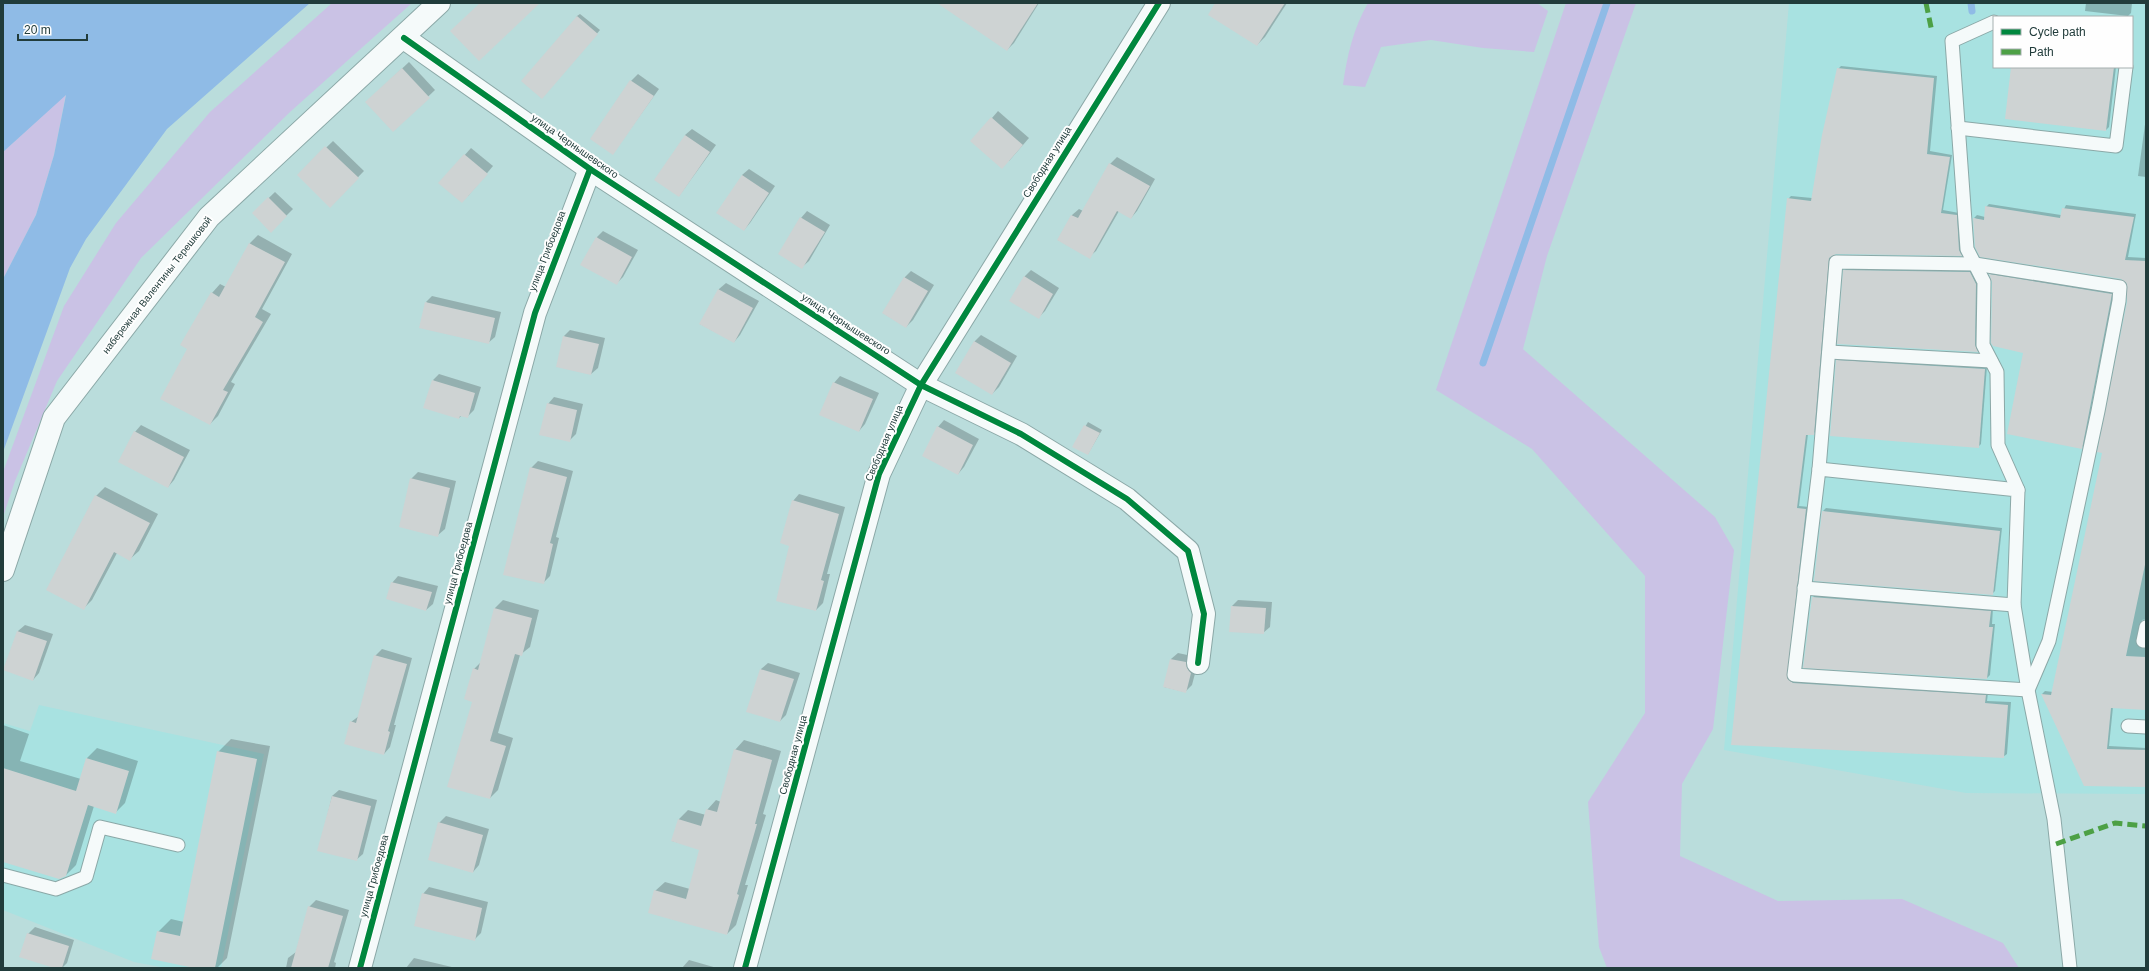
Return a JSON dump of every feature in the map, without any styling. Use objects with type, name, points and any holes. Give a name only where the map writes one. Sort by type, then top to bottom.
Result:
[{"type":"street","name":"набережная Валентины Терешковой","points":[[3,570],[54,418],[209,217],[404,38],[439,3]]},
{"type":"street","name":"Свободная улица","points":[[745,968],[879,474],[921,385],[1150,6]]},
{"type":"street","name":"улица Чернышевского","points":[[404,38],[590,169],[921,385],[1021,434],[1127,498],[1188,551],[1204,614],[1198,663]]},
{"type":"street","name":"улица Грибоедова","points":[[360,968],[534,313],[590,169]]},
{"type":"lane","points":[[1993,22],[1952,41],[1967,250],[1984,282],[1983,345],[1997,372],[1998,445],[2018,490],[2014,605],[2028,690],[2054,819],[2070,968]]},
{"type":"lane","points":[[1958,128],[2116,146],[2126,68]]},
{"type":"lane","points":[[1836,262],[1975,264],[2120,287],[2119,301],[2098,411],[2049,640],[2028,690],[1794,676],[1819,469],[1836,262]]},
{"type":"lane","points":[[1828,352],[1991,361]]},
{"type":"lane","points":[[1819,469],[2018,490]]},
{"type":"lane","points":[[1804,588],[2014,605]]},
{"type":"lane","points":[[2146,626],[2143,641],[2146,641]]},
{"type":"lane","points":[[2128,726],[2146,727]]},
{"type":"lane","points":[[3,875],[56,889],[86,877],[100,827],[178,845]]},
{"type":"shaded area","points":[[3,3],[310,3],[167,129],[86,239],[70,268],[3,452],[3,279],[36,215],[54,155],[66,95],[3,152]]},
{"type":"shaded area","points":[[332,3],[412,3],[290,112],[141,258],[57,381],[15,481],[3,517],[3,472],[64,306],[116,223],[210,112]]},
{"type":"shaded area","points":[[1368,3],[1537,3],[1548,11],[1534,52],[1483,48],[1431,40],[1381,47],[1365,87],[1343,85],[1351,43],[1358,23]]},
{"type":"shaded area","points":[[1566,3],[1636,3],[1547,256],[1523,349],[1715,517],[1734,550],[1713,729],[1682,784],[1680,856],[1778,901],[1902,899],[2003,943],[2019,968],[1607,968],[1599,947],[1588,802],[1645,713],[1645,576],[1532,449],[1436,390]]},
{"type":"shaded area","points":[[1789,3],[2146,3],[2146,794],[1966,793],[1724,750]]},
{"type":"shaded area","points":[[66,94],[54,155],[36,215],[3,279],[3,152]]},
{"type":"shaded area","points":[[39,705],[264,754],[221,968],[166,968],[134,962],[3,910],[3,723],[30,731]]},
{"type":"building","points":[[480,3],[540,3],[479,61],[450,31]]},
{"type":"building","points":[[937,3],[1038,3],[1007,51]]},
{"type":"building","points":[[1215,3],[1285,3],[1257,46],[1208,15]]},
{"type":"building","points":[[577,16],[598,34],[542,99],[521,81]]},
{"type":"building","points":[[402,68],[430,98],[393,132],[365,102]]},
{"type":"building","points":[[1837,68],[1934,78],[1927,154],[1950,157],[1941,213],[1957,215],[1959,250],[1962,256],[1836,254],[1829,258],[1814,435],[1806,435],[1797,508],[1806,509],[1787,678],[1793,683],[1986,695],[1985,703],[2008,705],[2004,758],[1731,745],[1787,198],[1811,201],[1822,135]]},
{"type":"building","points":[[2011,68],[2114,68],[2106,131],[2005,119]]},
{"type":"building","points":[[630,80],[654,96],[613,155],[590,139]]},
{"type":"building","points":[[991,117],[1023,145],[1002,169],[970,141]]},
{"type":"building","points":[[685,135],[710,152],[679,197],[654,180]]},
{"type":"building","points":[[325,146],[359,178],[330,208],[297,175]]},
{"type":"building","points":[[464,154],[488,174],[462,203],[438,183]]},
{"type":"building","points":[[1109,163],[1150,186],[1131,219],[1117,211],[1090,259],[1057,240],[1071,215],[1078,218]]},
{"type":"building","points":[[742,175],[769,193],[744,231],[716,213]]},
{"type":"building","points":[[268,197],[287,216],[271,233],[252,213]]},
{"type":"building","points":[[1985,206],[2060,218],[2062,208],[2134,217],[2125,260],[2146,261],[2146,560],[2126,656],[2146,657],[2146,710],[2111,708],[2107,749],[2146,750],[2146,787],[2084,786],[2041,694],[2051,695],[2102,453],[2097,452],[2127,302],[2127,284],[2121,279],[1980,257],[1975,247],[1973,218],[1984,220]]},
{"type":"building","points":[[800,217],[825,232],[802,269],[778,254]]},
{"type":"building","points":[[596,237],[632,257],[617,285],[580,265]]},
{"type":"building","points":[[249,243],[285,262],[255,317],[263,322],[223,390],[228,392],[210,425],[160,399],[187,349],[180,345],[211,292],[219,297]]},
{"type":"building","points":[[1843,270],[1970,272],[1976,284],[1975,345],[1978,352],[1837,344]]},
{"type":"building","points":[[1989,274],[2112,294],[2082,449],[2007,434],[2023,353],[1993,346],[1991,343],[1992,282]]},
{"type":"building","points":[[1024,276],[1053,294],[1039,319],[1009,301]]},
{"type":"building","points":[[904,277],[928,291],[906,328],[882,313]]},
{"type":"building","points":[[718,289],[753,308],[734,343],[699,324]]},
{"type":"building","points":[[425,302],[495,318],[489,344],[419,328]]},
{"type":"building","points":[[563,336],[599,344],[591,375],[556,367]]},
{"type":"building","points":[[974,341],[1011,363],[992,395],[955,373]]},
{"type":"building","points":[[1836,360],[1985,369],[1979,448],[1830,436]]},
{"type":"building","points":[[432,380],[475,393],[468,418],[460,416],[459,419],[423,408]]},
{"type":"building","points":[[833,382],[873,399],[859,432],[819,415]]},
{"type":"building","points":[[547,403],[577,410],[570,442],[539,435]]},
{"type":"building","points":[[1084,425],[1100,433],[1088,455],[1072,447]]},
{"type":"building","points":[[937,426],[973,445],[958,475],[922,456]]},
{"type":"building","points":[[134,431],[184,457],[168,488],[118,462]]},
{"type":"building","points":[[530,467],[567,477],[550,543],[553,544],[544,584],[503,575]]},
{"type":"building","points":[[410,478],[450,488],[438,537],[399,527]]},
{"type":"building","points":[[95,495],[150,523],[130,561],[114,552],[84,610],[46,590]]},
{"type":"building","points":[[792,500],[839,514],[821,580],[824,581],[816,611],[776,601],[789,546],[780,543]]},
{"type":"building","points":[[1822,511],[2000,531],[1993,595],[1814,581]]},
{"type":"building","points":[[391,582],[432,592],[426,611],[386,599]]},
{"type":"building","points":[[1812,597],[1991,611],[1989,627],[1993,627],[1987,679],[1803,668]]},
{"type":"building","points":[[1231,606],[1266,608],[1264,634],[1229,632]]},
{"type":"building","points":[[494,608],[532,618],[522,656],[515,654],[490,741],[506,746],[490,799],[447,787],[472,702],[464,699],[473,668],[478,670]]},
{"type":"building","points":[[17,631],[47,641],[33,681],[3,670]]},
{"type":"building","points":[[374,655],[407,664],[388,731],[390,732],[384,755],[344,744],[350,721],[356,723]]},
{"type":"building","points":[[1170,659],[1186,662],[1187,668],[1191,673],[1186,693],[1163,687]]},
{"type":"building","points":[[760,669],[794,679],[780,722],[746,712]]},
{"type":"building","points":[[734,749],[772,760],[755,824],[757,824],[737,894],[739,895],[727,935],[648,913],[654,890],[686,899],[699,850],[671,841],[678,819],[701,826],[706,809],[717,812]]},
{"type":"building","points":[[217,751],[257,759],[215,968],[194,968],[151,959],[157,931],[180,936]]},
{"type":"building","points":[[86,758],[129,771],[116,814],[88,805],[66,876],[59,879],[3,862],[3,768],[76,791]]},
{"type":"building","points":[[332,796],[371,806],[357,861],[317,851]]},
{"type":"building","points":[[438,822],[483,835],[473,873],[428,860]]},
{"type":"building","points":[[422,893],[482,908],[475,941],[414,926]]},
{"type":"building","points":[[308,906],[343,916],[328,968],[291,968]]},
{"type":"building","points":[[27,933],[69,946],[62,968],[54,968],[19,957]]},
{"type":"waterway","points":[[1483,363],[1607,3]]},
{"type":"waterway","points":[[1971,3],[1972,11]]},
{"type":"marked path","points":[[1926,3],[1932,32]]},
{"type":"marked path","points":[[2056,844],[2115,823],[2146,826]]},
{"type":"cycle path","points":[[745,968],[879,474],[921,385],[1159,3]]},
{"type":"cycle path","points":[[404,38],[590,169],[921,385],[1021,434],[1127,499],[1188,551],[1204,614],[1198,663]]},
{"type":"cycle path","points":[[360,968],[535,313],[590,169]]}]
